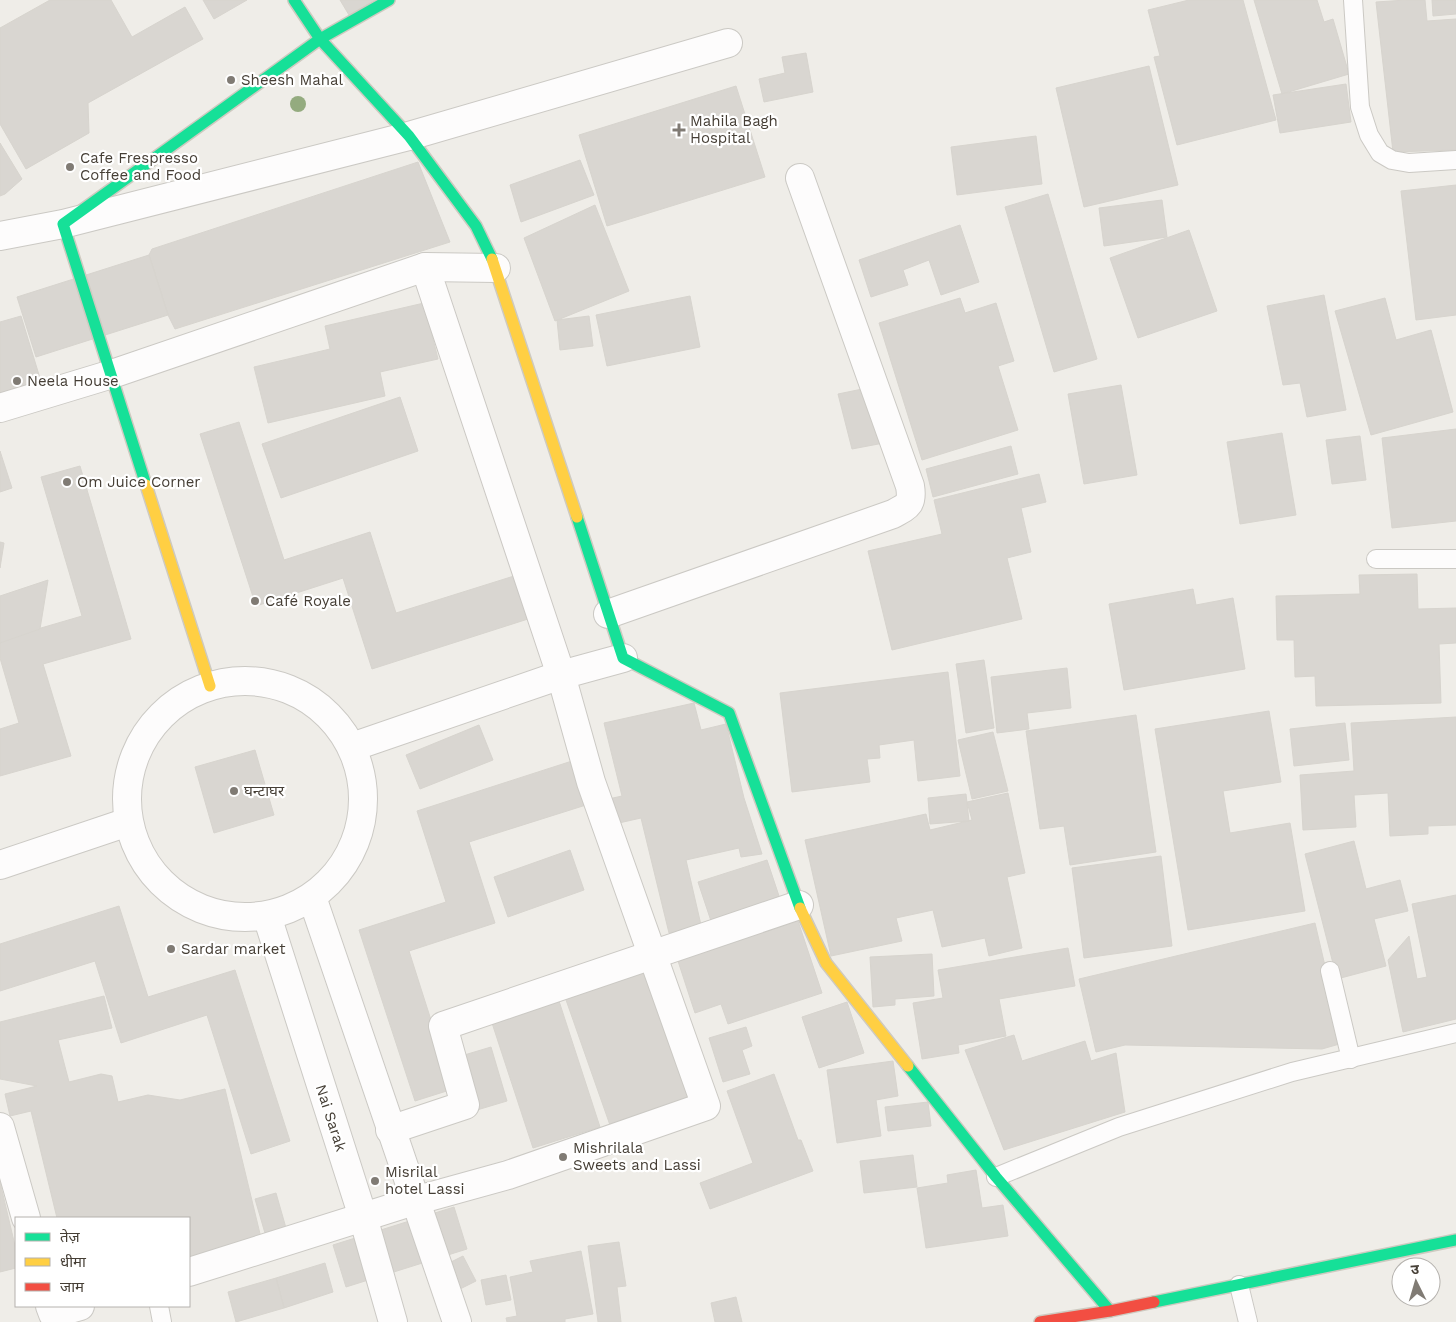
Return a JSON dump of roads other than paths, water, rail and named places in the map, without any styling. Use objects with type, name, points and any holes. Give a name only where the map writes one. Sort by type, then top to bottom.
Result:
[{"type":"street","points":[[294,0],[320,39],[409,136],[476,226],[496,268],[623,658]]},
{"type":"street","points":[[63,224],[320,39],[390,0]]},
{"type":"street","points":[[0,236],[63,224],[409,136],[728,43]]},
{"type":"street","points":[[608,614],[893,514],[910,503],[912,495],[910,486],[800,178]]},
{"type":"street","points":[[63,224],[210,686]]},
{"type":"street","points":[[0,408],[112,374],[424,267],[496,268]]},
{"type":"street","points":[[190,1272],[414,1201],[508,1175],[706,1106],[591,782],[561,675],[424,267]]},
{"type":"street","points":[[352,747],[561,675],[623,658],[729,713],[799,905],[826,963],[996,1176],[1110,1311]]},
{"type":"street","points":[[243,681],[276,685],[307,698],[333,719],[352,747],[362,779],[363,813],[355,845],[337,874],[312,897],[267,916],[224,916],[190,904],[162,883],[140,855],[128,822],[127,787],[135,754],[153,724],[179,701],[210,686],[243,681]]},
{"type":"street","points":[[0,865],[128,822]]},
{"type":"street","points":[[312,897],[414,1201],[457,1322]]},
{"type":"street","points":[[390,1130],[465,1105],[443,1026],[799,905]]},
{"type":"street","name":"Nai Sarak","points":[[267,916],[363,1217],[393,1322]]},
{"type":"street","points":[[0,1127],[26,1217]]},
{"type":"street","points":[[1040,1322],[1110,1311],[1456,1240]]},
{"type":"street","points":[[50,1307],[53,1314],[77,1307]]},
{"type":"lane","points":[[1353,0],[1360,107],[1369,134],[1380,153],[1392,160],[1409,163],[1456,160]]},
{"type":"lane","points":[[1376,559],[1456,559]]},
{"type":"lane","points":[[1330,971],[1351,1058]]},
{"type":"lane","points":[[996,1176],[1119,1127],[1292,1072],[1456,1033]]},
{"type":"lane","points":[[1239,1285],[1248,1322]]},
{"type":"lane","points":[[160,1307],[162,1322]]},
{"type":"place","name":"Sheesh Mahal","points":[[231,80]]},
{"type":"place","name":"Mahila Bagh Hospital","points":[[679,130]]},
{"type":"place","name":"Cafe Frespresso Coffee and Food","points":[[70,167]]},
{"type":"place","name":"Neela House","points":[[17,381]]},
{"type":"place","name":"Om Juice Corner","points":[[67,482]]},
{"type":"place","name":"Café Royale","points":[[255,601]]},
{"type":"place","name":"घन्टाघर","points":[[234,791]]},
{"type":"place","name":"Sardar market","points":[[171,949]]},
{"type":"place","name":"Mishrilala Sweets and Lassi","points":[[563,1157]]},
{"type":"place","name":"Misrilal hotel Lassi","points":[[375,1181]]}]
